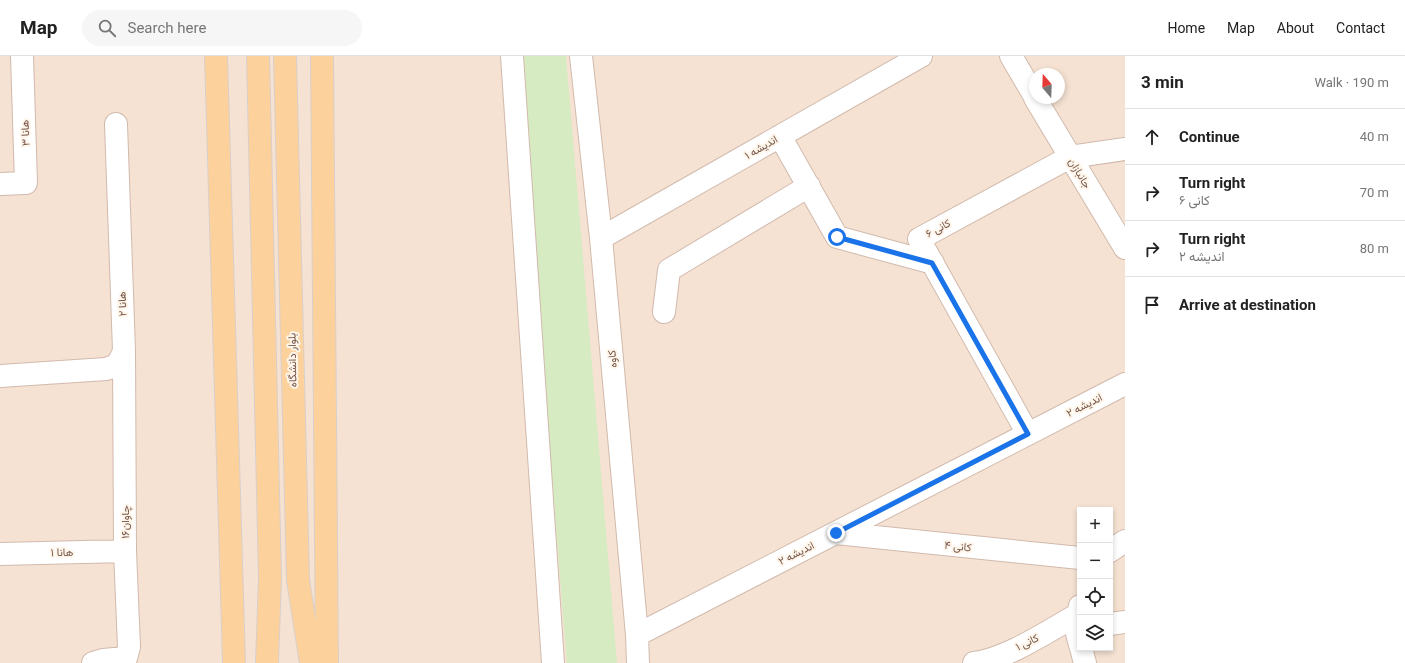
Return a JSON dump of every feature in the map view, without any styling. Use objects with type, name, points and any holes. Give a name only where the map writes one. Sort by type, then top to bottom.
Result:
[{"type":"main road","points":[[216,56],[234,663]]},
{"type":"main road","points":[[258,56],[270,578],[267,663]]},
{"type":"main road","name":"بلوار دانشگاه","points":[[285,56],[298,580],[311,663]]},
{"type":"main road","points":[[322,56],[327,663]]},
{"type":"main road","points":[[270,578],[275,585],[281,588],[289,586],[298,580]]},
{"type":"street","name":"هانا ۳","points":[[0,184],[26,183],[22,56]]},
{"type":"street","points":[[512,56],[553,663]]},
{"type":"street","name":"کاوه","points":[[581,56],[601,238],[637,635],[638,663]]},
{"type":"street","name":"اندیشه ۱","points":[[601,238],[921,56]]},
{"type":"street","name":"جانبازان","points":[[1011,56],[1029,88]]},
{"type":"street","name":"جانبازان","points":[[1038,104],[1125,248]]},
{"type":"street","name":"هانا ۲","points":[[116,124],[124,351]]},
{"type":"street","points":[[780,136],[837,237],[932,263]]},
{"type":"street","points":[[1070,158],[1125,149]]},
{"type":"street","name":"کانی ۶","points":[[1028,434],[919,239],[1070,158]]},
{"type":"street","points":[[664,312],[669,270],[809,186]]},
{"type":"street","points":[[0,376],[106,369],[114,366],[120,360],[124,351]]},
{"type":"street","name":"چاوان۱۶","points":[[93,663],[103,660],[126,658],[128,654],[125,551],[124,351]]},
{"type":"street","name":"اندیشه ۲","points":[[637,635],[1125,384]]},
{"type":"street","name":"کانی ۴","points":[[836,533],[1077,558]]},
{"type":"street","points":[[1113,549],[1125,541]]},
{"type":"street","name":"هانا ۱","points":[[0,554],[125,551]]},
{"type":"street","points":[[1113,624],[1125,622]]},
{"type":"street","name":"کانی ۱","points":[[974,663],[988,661],[1040,636],[1077,628]]},
{"type":"street","points":[[1083,651],[1085,663]]},
{"type":"shaded area","points":[[0,56],[1125,56],[1125,663],[0,663]]},
{"type":"green space","points":[[521,56],[566,56],[617,663],[567,663],[535,272]]},
{"type":"route","points":[[836,533],[1028,434],[932,263],[837,237]]}]
